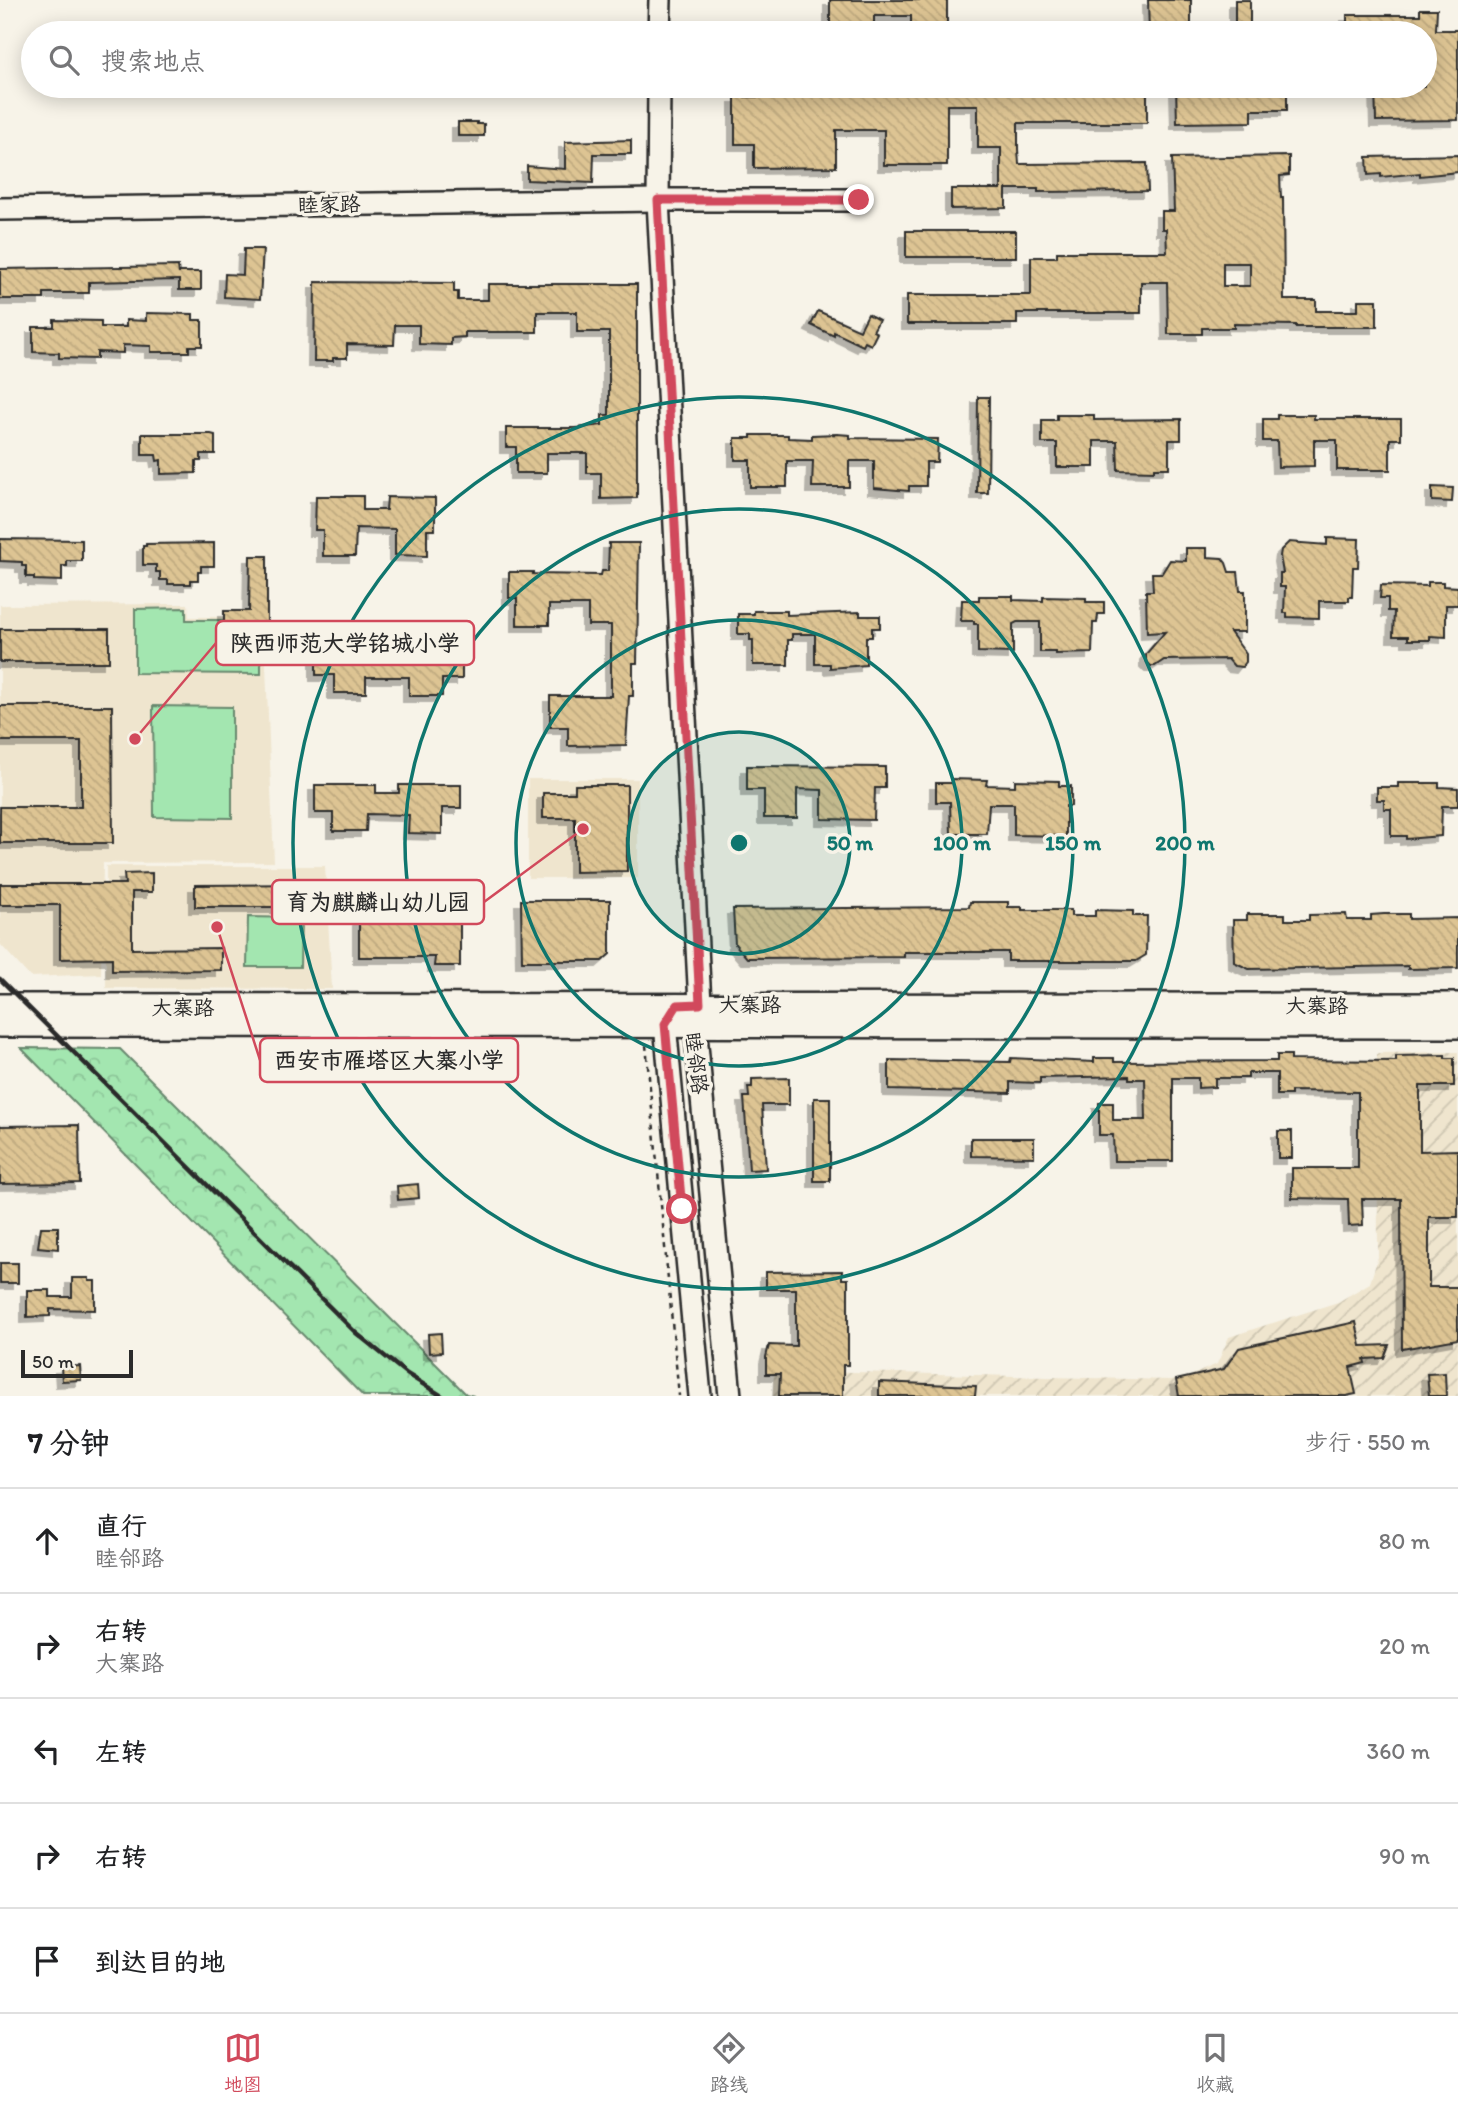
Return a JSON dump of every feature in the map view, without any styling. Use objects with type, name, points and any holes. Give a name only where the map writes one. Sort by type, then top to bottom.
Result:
[{"type":"main road","name":"大寨路","points":[[0,1025],[1458,1005]]},
{"type":"main road","name":"大寨路","points":[[0,1006],[662,1018]]},
{"type":"main road","name":"大寨路","points":[[697,1014],[1458,1026]]},
{"type":"street","points":[[659,21],[660,0]]},
{"type":"street","name":"睦邻路","points":[[659,98],[658,200],[697,1014],[730,1396]]},
{"type":"street","name":"睦家路","points":[[0,209],[658,200],[859,200]]},
{"type":"street","name":"睦邻路","points":[[662,1018],[700,1396]]},
{"type":"path","points":[[662,1018],[679,1396]]},
{"type":"shaded area","points":[[188,604],[189,617],[264,617],[274,862],[103,863],[101,974],[30,977],[0,944],[0,605]]},
{"type":"shaded area","points":[[528,779],[638,779],[638,878],[528,878]]},
{"type":"shaded area","points":[[106,866],[325,866],[332,989],[106,988]]},
{"type":"shaded area","points":[[1458,1052],[1458,1396],[773,1396],[774,1370],[1171,1380],[1190,1376],[1217,1364],[1229,1337],[1338,1302],[1370,1283],[1378,1257],[1377,1053]]},
{"type":"green space","points":[[186,608],[186,620],[261,620],[261,674],[135,673],[135,609]]},
{"type":"green space","points":[[153,706],[232,707],[232,818],[154,817]]},
{"type":"green space","points":[[248,917],[301,918],[300,967],[247,967]]},
{"type":"green space","points":[[21,1048],[120,1049],[466,1394],[474,1396],[363,1396]]},
{"type":"building","points":[[830,0],[947,0],[947,21],[911,21],[911,16],[874,16],[874,21],[830,21]]},
{"type":"building","points":[[1148,0],[1191,0],[1191,21],[1149,21]]},
{"type":"building","points":[[1235,0],[1250,0],[1250,21],[1235,21]]},
{"type":"building","points":[[1420,9],[1437,9],[1436,21],[1347,21],[1347,15],[1420,15]]},
{"type":"building","points":[[1437,30],[1458,30],[1458,120],[1376,121],[1375,98],[1437,98]]},
{"type":"building","points":[[735,98],[1147,98],[1147,123],[1018,123],[1018,149],[1019,164],[1147,163],[1148,191],[1038,192],[1038,189],[1006,189],[1006,208],[951,209],[951,189],[1001,189],[1001,148],[978,148],[978,105],[947,105],[947,165],[884,165],[884,130],[836,130],[836,167],[754,168],[754,144],[735,144]]},
{"type":"building","points":[[1176,98],[1287,98],[1287,110],[1252,110],[1252,122],[1177,123]]},
{"type":"building","points":[[458,122],[484,124],[484,136],[458,136]]},
{"type":"building","points":[[631,140],[631,154],[594,154],[593,183],[527,180],[527,166],[565,169],[565,142]]},
{"type":"building","points":[[1458,155],[1458,172],[1420,176],[1420,173],[1381,177],[1381,174],[1368,175],[1367,157]]},
{"type":"building","points":[[1289,156],[1289,175],[1280,176],[1283,198],[1284,300],[1316,300],[1316,311],[1358,311],[1358,300],[1377,300],[1377,327],[1234,324],[1234,328],[1202,328],[1202,334],[1168,334],[1167,282],[1141,282],[1141,313],[1017,313],[1017,324],[907,324],[907,295],[1031,295],[1031,257],[1057,257],[1057,252],[1167,252],[1166,229],[1162,229],[1162,211],[1174,211],[1172,158]],"holes":[[[1223,263],[1250,263],[1250,286],[1223,286]]]},
{"type":"building","points":[[906,231],[1016,231],[1016,257],[906,257]]},
{"type":"building","points":[[244,249],[263,249],[260,299],[224,297],[225,274],[243,275]]},
{"type":"building","points":[[178,266],[179,274],[201,272],[201,290],[179,290],[179,280],[89,282],[89,293],[44,293],[44,299],[0,299],[0,269]]},
{"type":"building","points":[[315,282],[454,283],[458,300],[488,300],[488,284],[637,284],[637,498],[601,499],[601,473],[587,473],[587,453],[547,453],[547,473],[516,473],[516,447],[506,447],[506,428],[576,428],[602,425],[602,415],[609,415],[609,332],[577,332],[577,312],[537,312],[537,332],[465,332],[465,337],[451,338],[451,345],[419,344],[419,325],[395,325],[394,345],[347,344],[347,358],[314,361]]},
{"type":"building","points":[[818,311],[860,330],[868,314],[879,320],[873,331],[877,333],[871,345],[865,342],[863,346],[834,332],[834,336],[811,325]]},
{"type":"building","points":[[146,313],[193,314],[193,320],[202,320],[202,346],[189,346],[189,352],[151,352],[151,346],[123,345],[123,353],[97,352],[97,359],[59,358],[59,353],[33,352],[33,327],[54,327],[54,320],[101,321],[101,327],[126,327],[126,320],[146,321]]},
{"type":"building","points":[[978,397],[989,397],[988,493],[977,493]]},
{"type":"building","points":[[1057,415],[1094,415],[1094,420],[1181,419],[1181,440],[1169,440],[1169,468],[1154,468],[1154,471],[1118,470],[1117,441],[1094,441],[1094,467],[1057,467],[1057,443],[1042,443],[1042,420],[1057,420]]},
{"type":"building","points":[[1277,415],[1314,415],[1314,419],[1401,419],[1401,439],[1390,439],[1390,470],[1337,470],[1337,440],[1314,440],[1314,466],[1278,467],[1277,441],[1263,441],[1263,419],[1277,419]]},
{"type":"building","points":[[142,434],[215,435],[215,454],[201,454],[201,461],[196,461],[196,473],[161,474],[161,460],[157,461],[156,455],[142,455]]},
{"type":"building","points":[[788,435],[788,438],[812,439],[812,435],[850,435],[850,438],[938,439],[937,462],[926,462],[926,486],[909,486],[909,491],[874,488],[874,461],[849,461],[849,487],[812,487],[813,461],[787,461],[787,487],[750,487],[750,460],[735,460],[735,438]]},
{"type":"building","points":[[1432,487],[1453,488],[1452,502],[1432,501]]},
{"type":"building","points":[[316,496],[363,496],[363,510],[386,510],[387,497],[435,498],[435,530],[427,530],[427,556],[395,555],[395,529],[356,528],[355,556],[323,556],[323,530],[315,530]]},
{"type":"building","points":[[1327,538],[1359,539],[1358,567],[1353,567],[1352,597],[1349,597],[1349,601],[1319,601],[1319,618],[1287,617],[1287,613],[1284,613],[1285,587],[1280,587],[1280,573],[1283,573],[1281,550],[1289,542],[1327,545]]},
{"type":"building","points":[[0,539],[82,540],[82,561],[67,561],[67,566],[62,566],[62,581],[34,580],[34,577],[26,577],[26,566],[22,566],[22,562],[0,561]]},
{"type":"building","points":[[214,543],[214,566],[201,566],[198,580],[190,580],[190,584],[168,584],[168,580],[160,580],[156,565],[143,565],[143,546],[146,544]]},
{"type":"building","points":[[609,543],[639,543],[637,663],[633,663],[633,696],[629,696],[626,745],[568,746],[568,727],[550,727],[550,696],[611,696],[611,625],[588,625],[588,605],[549,605],[549,625],[517,625],[517,598],[509,598],[509,572],[601,575],[602,571],[608,571]]},
{"type":"building","points":[[1186,548],[1207,548],[1207,557],[1222,558],[1229,572],[1238,572],[1240,591],[1245,591],[1245,632],[1230,632],[1246,654],[1246,662],[1242,667],[1234,666],[1228,659],[1164,660],[1155,666],[1146,661],[1146,654],[1165,632],[1147,633],[1146,591],[1153,591],[1152,573],[1162,573],[1170,560],[1186,561]]},
{"type":"building","points":[[250,556],[267,556],[267,627],[224,627],[224,611],[249,611]]},
{"type":"building","points":[[1428,582],[1443,582],[1443,586],[1458,587],[1458,605],[1446,605],[1446,637],[1430,636],[1430,640],[1408,640],[1408,636],[1393,636],[1394,611],[1388,611],[1388,598],[1380,598],[1381,585],[1428,586]]},
{"type":"building","points":[[979,596],[1013,596],[1013,600],[1043,601],[1043,597],[1086,598],[1086,602],[1104,602],[1104,614],[1098,614],[1097,623],[1093,623],[1092,653],[1040,652],[1040,622],[1013,624],[1013,653],[978,652],[978,624],[974,624],[974,621],[961,621],[962,600],[979,600]]},
{"type":"building","points":[[754,611],[787,611],[787,615],[860,612],[860,616],[880,616],[880,628],[872,628],[872,637],[866,637],[866,665],[830,668],[830,664],[815,664],[815,634],[792,634],[792,640],[788,640],[788,665],[753,665],[753,640],[750,640],[750,634],[738,634],[738,614],[754,614]]},
{"type":"building","points":[[0,629],[109,629],[109,662],[0,662]]},
{"type":"building","points":[[316,646],[376,646],[376,656],[399,656],[399,646],[452,646],[452,656],[462,656],[462,679],[442,679],[442,696],[409,696],[409,677],[366,677],[366,693],[334,693],[334,675],[316,675]]},
{"type":"building","points":[[0,706],[112,706],[113,843],[0,843],[0,807],[81,807],[81,741],[0,741]]},
{"type":"building","points":[[747,766],[885,767],[885,788],[875,788],[874,820],[822,819],[822,790],[797,789],[797,818],[764,818],[764,790],[747,790]]},
{"type":"building","points":[[951,779],[987,780],[986,785],[1015,786],[1015,780],[1059,781],[1059,786],[1071,786],[1071,806],[1066,806],[1066,836],[1014,835],[1014,804],[989,804],[987,834],[951,834],[950,802],[936,802],[936,783],[951,783]]},
{"type":"building","points":[[1398,783],[1439,783],[1439,787],[1458,788],[1458,806],[1442,806],[1441,836],[1406,839],[1406,836],[1391,836],[1391,809],[1384,809],[1384,800],[1377,800],[1377,787],[1398,787]]},
{"type":"building","points":[[315,785],[376,785],[376,793],[399,793],[399,785],[461,785],[461,808],[442,808],[442,834],[408,833],[409,815],[367,814],[366,831],[333,831],[333,813],[315,813]]},
{"type":"building","points":[[575,785],[627,785],[627,871],[575,872],[575,818],[543,818],[543,793],[575,793]]},
{"type":"building","points":[[152,873],[152,892],[132,892],[132,949],[221,948],[221,970],[112,971],[112,958],[60,959],[60,905],[0,905],[0,884],[125,884],[124,874]]},
{"type":"building","points":[[322,884],[322,907],[195,907],[195,885]]},
{"type":"building","points":[[435,885],[460,885],[460,966],[434,966],[435,957],[359,957],[359,900],[435,900]]},
{"type":"building","points":[[521,900],[610,900],[610,954],[602,961],[522,961]]},
{"type":"building","points":[[970,902],[1008,902],[1008,907],[1022,907],[1022,910],[1071,910],[1071,916],[1095,916],[1095,910],[1133,911],[1133,916],[1147,916],[1146,955],[1136,961],[1008,961],[1008,952],[904,952],[904,957],[747,958],[735,944],[733,909],[969,907]]},
{"type":"building","points":[[1247,914],[1285,914],[1285,920],[1309,920],[1309,915],[1346,914],[1347,920],[1371,920],[1371,915],[1384,914],[1409,914],[1409,919],[1458,918],[1458,968],[1408,969],[1408,966],[1249,969],[1234,962],[1233,920],[1247,920]]},
{"type":"building","points":[[1277,1055],[1291,1055],[1291,1060],[1396,1061],[1396,1056],[1445,1055],[1445,1058],[1454,1058],[1454,1086],[1420,1086],[1420,1151],[1458,1150],[1458,1217],[1429,1217],[1429,1287],[1458,1287],[1458,1339],[1402,1349],[1401,1199],[1362,1199],[1363,1225],[1349,1226],[1348,1199],[1292,1198],[1292,1168],[1358,1168],[1358,1092],[1291,1091],[1291,1095],[1277,1095],[1277,1073],[1248,1073],[1248,1078],[1215,1078],[1215,1087],[1198,1088],[1198,1078],[1173,1078],[1173,1161],[1114,1161],[1113,1135],[1099,1135],[1099,1103],[1113,1103],[1113,1120],[1146,1120],[1145,1079],[1129,1079],[1129,1076],[1040,1078],[1040,1083],[1010,1082],[1010,1093],[889,1090],[889,1060],[1010,1062],[1011,1058],[1094,1062],[1094,1058],[1114,1058],[1114,1062],[1277,1061]]},
{"type":"building","points":[[789,1078],[789,1105],[762,1105],[766,1169],[749,1170],[744,1097],[749,1097],[748,1087],[752,1087],[752,1079]]},
{"type":"building","points":[[814,1098],[830,1098],[830,1181],[814,1181]]},
{"type":"building","points":[[79,1125],[80,1183],[0,1184],[0,1126]]},
{"type":"building","points":[[1278,1131],[1292,1131],[1292,1158],[1278,1158]]},
{"type":"building","points":[[971,1138],[1034,1138],[1034,1157],[971,1156]]},
{"type":"building","points":[[418,1184],[419,1198],[398,1200],[397,1186]]},
{"type":"building","points":[[41,1227],[58,1227],[58,1249],[38,1247]]},
{"type":"building","points":[[0,1263],[18,1263],[18,1283],[0,1283]]},
{"type":"building","points":[[842,1271],[842,1279],[848,1279],[848,1365],[843,1365],[843,1396],[779,1396],[780,1374],[766,1374],[766,1357],[769,1345],[796,1346],[796,1289],[766,1289],[766,1272]]},
{"type":"building","points":[[72,1278],[89,1278],[89,1281],[95,1281],[95,1310],[50,1309],[50,1316],[27,1317],[27,1290],[50,1290],[50,1297],[72,1297]]},
{"type":"building","points":[[1356,1322],[1361,1346],[1389,1345],[1384,1358],[1364,1359],[1365,1363],[1350,1367],[1356,1394],[1179,1396],[1176,1380],[1224,1369],[1239,1348]]},
{"type":"building","points":[[441,1333],[442,1352],[429,1353],[428,1334]]},
{"type":"building","points":[[80,1366],[81,1380],[62,1381],[61,1367]]},
{"type":"building","points":[[1445,1373],[1446,1396],[1429,1396],[1427,1374]]},
{"type":"building","points":[[879,1382],[976,1386],[975,1396],[879,1396]]},
{"type":"railway","points":[[0,979],[356,1333],[407,1374],[442,1396]]},
{"type":"place","name":"陕西师范大学铭城小学","points":[[135,739]]},
{"type":"place","name":"育为麒麟山幼儿园","points":[[583,829]]},
{"type":"place","name":"西安市雁塔区大寨小学","points":[[217,927]]},
{"type":"route","points":[[682,1209],[665,1024],[677,1005],[700,1004],[658,200],[859,200]]}]
